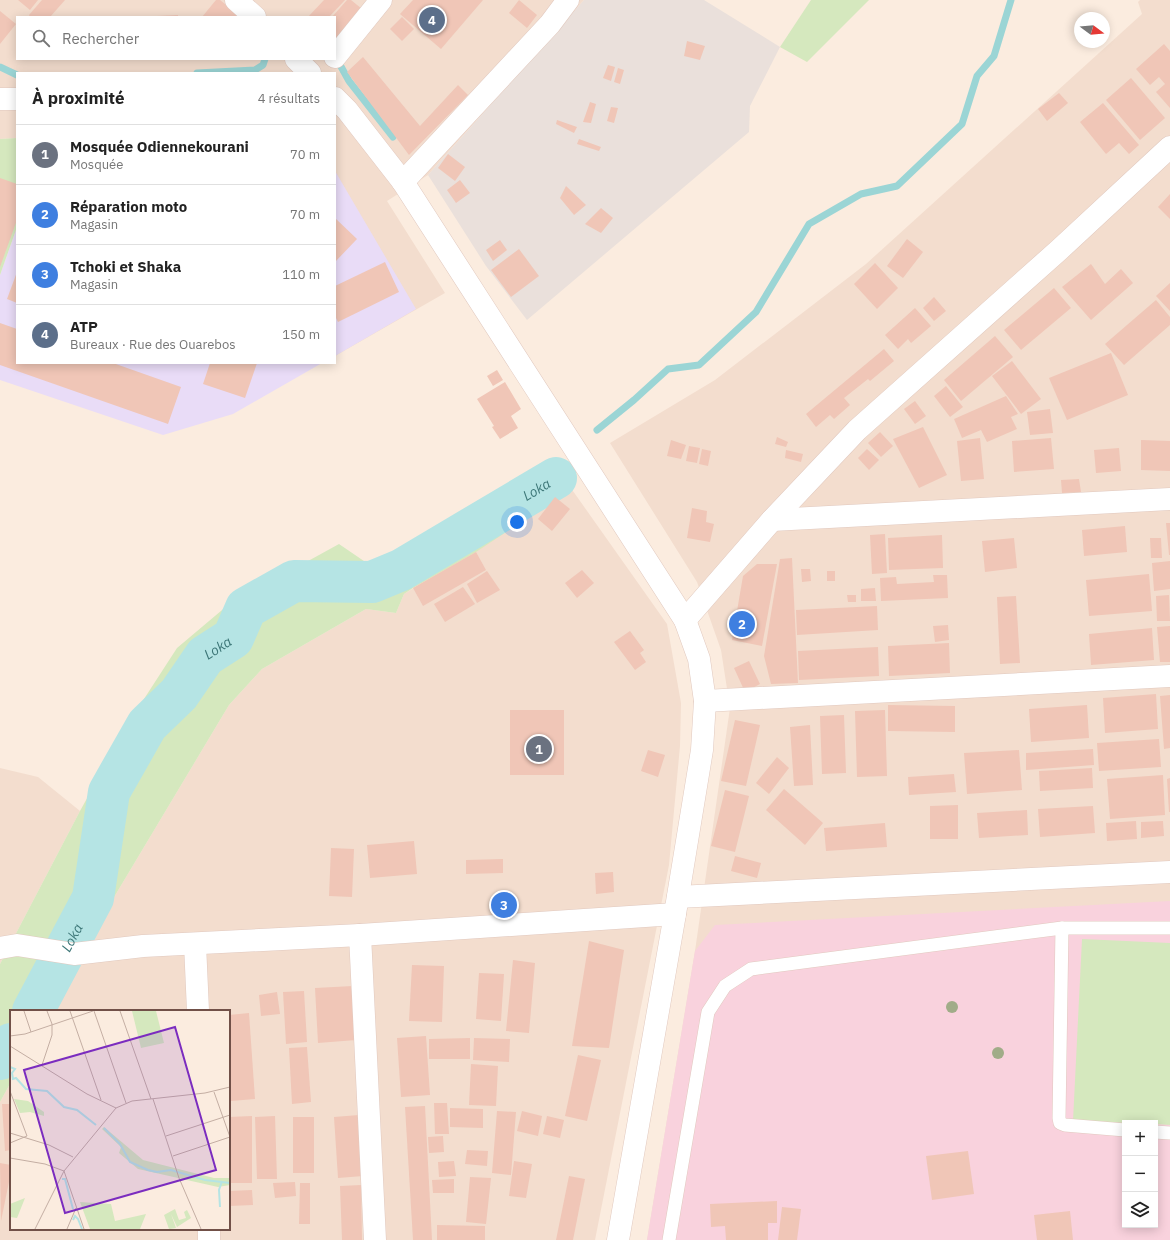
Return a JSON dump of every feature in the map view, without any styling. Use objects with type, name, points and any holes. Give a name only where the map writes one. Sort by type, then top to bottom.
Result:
[{"type":"street","points":[[236,0],[253,16]]},
{"type":"street","points":[[336,56],[381,0]]},
{"type":"street","points":[[403,182],[550,24],[568,0]]},
{"type":"street","points":[[297,60],[309,72]]},
{"type":"street","points":[[323,72],[332,60]]},
{"type":"street","points":[[336,99],[347,110],[403,182],[685,620],[699,659],[705,701],[702,750],[618,1240]]},
{"type":"street","points":[[685,620],[772,520],[857,430],[1059,250],[1170,147]]},
{"type":"street","points":[[772,520],[1170,499]]},
{"type":"street","points":[[705,701],[1170,676]]},
{"type":"street","points":[[9,947],[74,954],[143,946],[360,935],[676,906],[1170,872]]},
{"type":"street","points":[[360,935],[374,1240]]},
{"type":"street","points":[[195,944],[198,1010]]},
{"type":"lane","points":[[1062,928],[1060,1123],[1065,1125],[1122,1130]]},
{"type":"lane","points":[[669,1240],[708,1012],[724,986],[751,969],[1062,928],[1170,928]]},
{"type":"lane","points":[[1158,1132],[1170,1133]]},
{"type":"shaded area","points":[[0,0],[584,0],[428,175],[387,201],[445,293],[336,355],[336,72],[16,72],[16,138],[0,139]]},
{"type":"shaded area","points":[[584,0],[704,0],[780,47],[750,106],[749,132],[527,320],[486,266],[428,175]]},
{"type":"shaded area","points":[[1140,0],[1170,0],[1170,1240],[647,1240],[695,951],[730,708],[721,650],[697,582],[610,443],[715,380],[866,264],[1104,48],[1110,48],[1110,43],[1142,14],[1138,2]]},
{"type":"shaded area","points":[[336,173],[416,309],[336,355]]},
{"type":"shaded area","points":[[16,230],[16,364],[320,364],[233,414],[163,435],[0,380],[0,275]]},
{"type":"shaded area","points":[[568,484],[667,624],[681,703],[680,746],[669,865],[595,1240],[0,1240],[0,1102],[10,1084],[10,1230],[230,1230],[230,1010],[51,1010],[86,944],[229,705],[262,669],[366,609],[396,613],[404,594],[520,523]]},
{"type":"shaded area","points":[[0,768],[38,777],[80,811],[0,964]]},
{"type":"shaded area","points":[[1170,901],[1170,1240],[647,1240],[695,951],[715,925]]},
{"type":"green space","points":[[811,0],[869,0],[807,62],[780,47]]},
{"type":"green space","points":[[16,138],[16,230],[0,275],[0,139]]},
{"type":"green space","points":[[554,463],[568,484],[520,523],[476,552],[404,594],[396,613],[366,609],[262,669],[229,705],[86,944],[51,1010],[10,1010],[10,1084],[0,1102],[0,964],[80,811],[131,719],[177,648],[228,605],[339,544],[380,572]]},
{"type":"green space","points":[[1082,939],[1170,943],[1170,1125],[1158,1124],[1158,1120],[1122,1120],[1122,1123],[1073,1121]]},
{"type":"building","points":[[18,0],[38,0],[30,10]]},
{"type":"building","points":[[42,0],[65,0],[51,16],[29,15]]},
{"type":"building","points":[[216,0],[220,0],[240,16],[203,16]]},
{"type":"building","points":[[324,0],[345,0],[330,16],[309,16]]},
{"type":"building","points":[[347,0],[351,0],[362,9],[336,39],[336,16],[333,16]]},
{"type":"building","points":[[413,0],[483,0],[441,49],[400,14]]},
{"type":"building","points":[[519,0],[537,15],[527,28],[509,13]]},
{"type":"building","points":[[0,11],[16,24],[0,44]]},
{"type":"building","points":[[178,15],[178,16],[157,16]]},
{"type":"building","points":[[402,17],[414,29],[402,41],[390,29]]},
{"type":"building","points":[[687,41],[705,46],[700,60],[684,56]]},
{"type":"building","points":[[1164,44],[1170,51],[1170,108],[1156,92],[1165,84],[1159,77],[1150,85],[1136,69]]},
{"type":"building","points":[[363,57],[420,126],[458,85],[468,95],[409,155],[347,72]]},
{"type":"building","points":[[608,65],[615,67],[611,81],[603,78]]},
{"type":"building","points":[[618,68],[624,70],[620,84],[614,82]]},
{"type":"building","points":[[1131,78],[1165,118],[1140,140],[1106,100]]},
{"type":"building","points":[[1059,93],[1068,103],[1047,121],[1038,109]]},
{"type":"building","points":[[590,102],[596,104],[591,123],[583,122]]},
{"type":"building","points":[[1103,103],[1139,145],[1129,154],[1119,143],[1106,154],[1080,122]]},
{"type":"building","points":[[611,107],[618,108],[614,123],[607,121]]},
{"type":"building","points":[[557,120],[577,127],[574,133],[556,124]]},
{"type":"building","points":[[579,139],[601,147],[599,151],[577,144]]},
{"type":"building","points":[[448,154],[465,167],[455,181],[438,168]]},
{"type":"building","points":[[0,178],[16,184],[16,223],[0,267]]},
{"type":"building","points":[[460,180],[470,193],[456,203],[447,190]]},
{"type":"building","points":[[566,186],[586,205],[574,215],[560,198]]},
{"type":"building","points":[[1170,194],[1170,219],[1158,207]]},
{"type":"building","points":[[601,208],[613,218],[601,233],[585,224]]},
{"type":"building","points":[[336,219],[357,239],[336,261]]},
{"type":"building","points":[[907,239],[923,252],[903,278],[887,266]]},
{"type":"building","points":[[500,240],[507,250],[493,261],[486,250]]},
{"type":"building","points":[[519,249],[539,276],[511,297],[491,270]]},
{"type":"building","points":[[385,262],[399,292],[338,322],[336,318],[336,286]]},
{"type":"building","points":[[875,263],[898,288],[877,309],[854,284]]},
{"type":"building","points":[[1091,264],[1105,284],[1121,269],[1133,283],[1091,320],[1062,287]]},
{"type":"building","points":[[16,275],[16,303],[7,299]]},
{"type":"building","points":[[1170,283],[1170,311],[1156,296]]},
{"type":"building","points":[[1054,288],[1071,308],[1021,350],[1004,330]]},
{"type":"building","points":[[934,297],[946,311],[934,321],[923,308]]},
{"type":"building","points":[[1156,300],[1170,317],[1170,325],[1124,365],[1105,344]]},
{"type":"building","points":[[915,308],[931,326],[911,343],[908,339],[898,349],[885,335]]},
{"type":"building","points":[[0,323],[16,329],[16,364],[116,364],[181,387],[168,424],[0,365]]},
{"type":"building","points":[[995,336],[1013,357],[961,401],[944,380]]},
{"type":"building","points":[[884,349],[894,361],[870,381],[868,379],[844,398],[850,405],[834,419],[830,415],[816,427],[806,414]]},
{"type":"building","points":[[1111,353],[1128,395],[1067,420],[1049,378]]},
{"type":"building","points":[[1012,361],[1041,399],[1021,414],[992,376]]},
{"type":"building","points":[[210,364],[257,364],[245,398],[203,384]]},
{"type":"building","points":[[497,370],[503,380],[493,386],[487,376]]},
{"type":"building","points":[[505,382],[521,409],[511,416],[518,428],[500,439],[492,427],[494,426],[477,399]]},
{"type":"building","points":[[946,386],[963,407],[950,417],[934,396]]},
{"type":"building","points":[[1006,396],[1018,414],[1011,417],[1017,429],[987,442],[981,430],[962,438],[954,419]]},
{"type":"building","points":[[915,401],[926,416],[915,424],[904,409]]},
{"type":"building","points":[[1050,409],[1053,433],[1030,435],[1027,412]]},
{"type":"building","points":[[923,427],[947,475],[919,488],[893,439]]},
{"type":"building","points":[[880,432],[893,446],[881,457],[868,443]]},
{"type":"building","points":[[777,437],[788,442],[786,447],[775,444]]},
{"type":"building","points":[[980,438],[984,479],[961,481],[957,441]]},
{"type":"building","points":[[1051,438],[1054,469],[1014,472],[1012,441]]},
{"type":"building","points":[[671,440],[686,445],[681,459],[667,456]]},
{"type":"building","points":[[1141,440],[1170,441],[1170,471],[1141,470]]},
{"type":"building","points":[[689,446],[700,448],[697,463],[686,461]]},
{"type":"building","points":[[1119,448],[1121,471],[1096,473],[1094,450]]},
{"type":"building","points":[[702,449],[711,451],[708,466],[699,464]]},
{"type":"building","points":[[867,449],[879,460],[869,470],[858,458]]},
{"type":"building","points":[[786,450],[803,454],[801,462],[785,458]]},
{"type":"building","points":[[1079,479],[1081,492],[1062,493],[1061,480]]},
{"type":"building","points":[[555,497],[570,509],[552,531],[538,519]]},
{"type":"building","points":[[692,508],[707,511],[706,522],[714,524],[710,542],[687,538]]},
{"type":"building","points":[[1166,523],[1170,523],[1170,555],[1169,555]]},
{"type":"building","points":[[1125,526],[1127,552],[1084,556],[1082,530]]},
{"type":"building","points":[[885,534],[887,573],[872,574],[870,535]]},
{"type":"building","points":[[942,535],[943,568],[889,570],[888,538]]},
{"type":"building","points":[[1014,538],[1017,568],[985,572],[982,541]]},
{"type":"building","points":[[1150,538],[1161,538],[1162,558],[1151,558]]},
{"type":"building","points":[[476,552],[486,570],[423,606],[413,588]]},
{"type":"building","points":[[792,558],[798,683],[771,684],[764,656],[780,559]]},
{"type":"building","points":[[1170,561],[1170,589],[1154,591],[1152,563]]},
{"type":"building","points":[[757,564],[777,564],[762,646],[732,640],[743,576]]},
{"type":"building","points":[[801,569],[810,569],[811,581],[802,582]]},
{"type":"building","points":[[582,570],[594,583],[577,598],[565,583]]},
{"type":"building","points":[[487,571],[500,590],[477,603],[467,584]]},
{"type":"building","points":[[827,571],[835,571],[835,581],[827,581]]},
{"type":"building","points":[[1149,574],[1152,611],[1089,616],[1086,580]]},
{"type":"building","points":[[933,575],[947,575],[948,598],[881,601],[880,578],[896,577],[897,584],[934,582]]},
{"type":"building","points":[[463,587],[475,604],[445,622],[434,604]]},
{"type":"building","points":[[875,588],[876,601],[861,601],[861,589]]},
{"type":"building","points":[[847,595],[856,595],[856,602],[848,602]]},
{"type":"building","points":[[1169,595],[1170,621],[1157,621],[1156,596]]},
{"type":"building","points":[[1016,596],[1020,663],[1000,664],[997,597]]},
{"type":"building","points":[[877,606],[878,630],[797,635],[796,610]]},
{"type":"building","points":[[948,625],[949,640],[935,642],[933,626]]},
{"type":"building","points":[[1170,626],[1170,662],[1160,662],[1157,627]]},
{"type":"building","points":[[1152,628],[1154,660],[1091,665],[1089,634]]},
{"type":"building","points":[[630,631],[644,650],[640,653],[646,662],[635,670],[614,642]]},
{"type":"building","points":[[949,643],[950,673],[889,676],[888,646]]},
{"type":"building","points":[[878,647],[879,676],[799,680],[798,651]]},
{"type":"building","points":[[749,661],[760,684],[745,692],[734,668]]},
{"type":"building","points":[[1156,694],[1158,729],[1105,733],[1103,698]]},
{"type":"building","points":[[1170,695],[1170,748],[1164,749],[1160,696]]},
{"type":"building","points":[[888,705],[955,706],[955,732],[888,731]]},
{"type":"building","points":[[1087,705],[1089,738],[1031,742],[1029,709]]},
{"type":"building","points":[[510,710],[564,710],[564,775],[510,775]]},
{"type":"building","points":[[885,710],[887,776],[857,777],[855,711]]},
{"type":"building","points":[[844,715],[846,773],[822,774],[820,716]]},
{"type":"building","points":[[735,720],[760,725],[746,786],[721,781]]},
{"type":"building","points":[[810,725],[813,785],[794,786],[790,727]]},
{"type":"building","points":[[1159,739],[1161,767],[1099,771],[1097,743]]},
{"type":"building","points":[[1093,749],[1094,765],[1026,770],[1026,753]]},
{"type":"building","points":[[648,750],[665,755],[658,777],[641,771]]},
{"type":"building","points":[[1019,750],[1022,790],[967,794],[964,753]]},
{"type":"building","points":[[777,757],[789,768],[769,794],[756,783]]},
{"type":"building","points":[[1092,768],[1093,788],[1040,791],[1039,771]]},
{"type":"building","points":[[954,774],[956,792],[909,795],[908,777]]},
{"type":"building","points":[[1163,775],[1165,815],[1110,819],[1107,779]]},
{"type":"building","points":[[1170,778],[1170,812],[1169,812],[1167,779]]},
{"type":"building","points":[[784,789],[823,823],[805,845],[766,810]]},
{"type":"building","points":[[725,790],[749,796],[735,852],[711,846]]},
{"type":"building","points":[[958,805],[958,839],[930,839],[930,806]]},
{"type":"building","points":[[1093,806],[1095,833],[1040,837],[1038,809]]},
{"type":"building","points":[[1027,810],[1028,835],[979,838],[977,813]]},
{"type":"building","points":[[1136,821],[1137,839],[1107,841],[1106,823]]},
{"type":"building","points":[[1163,821],[1164,836],[1141,838],[1141,822]]},
{"type":"building","points":[[885,823],[887,847],[826,851],[824,828]]},
{"type":"building","points":[[414,841],[417,874],[370,878],[367,845]]},
{"type":"building","points":[[331,848],[354,849],[352,897],[329,896]]},
{"type":"building","points":[[735,856],[761,863],[757,878],[731,871]]},
{"type":"building","points":[[503,859],[503,873],[466,874],[466,860]]},
{"type":"building","points":[[613,872],[614,892],[596,894],[595,873]]},
{"type":"building","points":[[589,941],[624,950],[609,1048],[572,1046]]},
{"type":"building","points":[[513,960],[535,963],[529,1033],[506,1031]]},
{"type":"building","points":[[412,965],[444,966],[442,1022],[409,1021]]},
{"type":"building","points":[[479,973],[504,974],[501,1021],[476,1019]]},
{"type":"building","points":[[353,986],[356,1040],[318,1043],[315,988]]},
{"type":"building","points":[[304,991],[307,1042],[286,1044],[283,992]]},
{"type":"building","points":[[277,992],[280,1014],[261,1016],[259,995]]},
{"type":"building","points":[[249,1013],[255,1099],[231,1101],[230,1015]]},
{"type":"building","points":[[426,1036],[430,1095],[401,1097],[397,1038]]},
{"type":"building","points":[[470,1038],[470,1059],[429,1059],[429,1039]]},
{"type":"building","points":[[474,1038],[510,1039],[509,1062],[473,1060]]},
{"type":"building","points":[[307,1047],[311,1102],[292,1104],[289,1048]]},
{"type":"building","points":[[578,1055],[601,1060],[587,1121],[565,1116]]},
{"type":"building","points":[[471,1064],[498,1066],[496,1106],[469,1105]]},
{"type":"building","points":[[434,1103],[447,1103],[449,1134],[435,1134]]},
{"type":"building","points":[[2,1104],[10,1104],[10,1150],[5,1151]]},
{"type":"building","points":[[425,1106],[432,1240],[413,1240],[405,1107]]},
{"type":"building","points":[[450,1108],[483,1109],[483,1128],[450,1127]]},
{"type":"building","points":[[497,1111],[516,1112],[511,1175],[492,1173]]},
{"type":"building","points":[[522,1111],[542,1116],[538,1136],[517,1131]]},
{"type":"building","points":[[359,1115],[363,1176],[338,1178],[334,1117]]},
{"type":"building","points":[[252,1116],[252,1183],[230,1183],[230,1117]]},
{"type":"building","points":[[275,1116],[277,1179],[257,1179],[255,1117]]},
{"type":"building","points":[[547,1116],[564,1120],[560,1138],[543,1134]]},
{"type":"building","points":[[293,1117],[314,1117],[314,1173],[293,1173]]},
{"type":"building","points":[[443,1136],[444,1152],[429,1153],[428,1137]]},
{"type":"building","points":[[467,1150],[488,1151],[487,1166],[465,1164]]},
{"type":"building","points":[[968,1151],[974,1194],[932,1200],[926,1156]]},
{"type":"building","points":[[454,1161],[456,1176],[439,1177],[438,1162]]},
{"type":"building","points":[[514,1161],[532,1164],[526,1198],[509,1196]]},
{"type":"building","points":[[0,1163],[10,1165],[10,1177],[1,1221]]},
{"type":"building","points":[[569,1176],[585,1179],[573,1240],[556,1240]]},
{"type":"building","points":[[470,1177],[491,1178],[486,1224],[466,1222]]},
{"type":"building","points":[[454,1179],[454,1193],[433,1193],[432,1180]]},
{"type":"building","points":[[295,1182],[296,1196],[275,1198],[273,1183]]},
{"type":"building","points":[[300,1183],[310,1183],[310,1224],[299,1224]]},
{"type":"building","points":[[361,1185],[362,1240],[342,1240],[340,1186]]},
{"type":"building","points":[[252,1190],[253,1205],[230,1206],[230,1191]]},
{"type":"building","points":[[777,1201],[777,1223],[768,1223],[768,1240],[726,1240],[725,1226],[711,1227],[710,1204]]},
{"type":"building","points":[[782,1207],[801,1209],[797,1240],[778,1240]]},
{"type":"building","points":[[1070,1211],[1073,1240],[1037,1240],[1034,1215]]},
{"type":"building","points":[[437,1225],[485,1226],[485,1240],[437,1240]]},
{"type":"waterway","points":[[597,430],[634,400],[668,369],[699,365],[756,312],[809,224],[861,194],[897,186],[962,124],[977,76],[994,56],[1011,0]]},
{"type":"waterway","points":[[216,72],[255,70],[263,65],[265,60]]},
{"type":"waterway","points":[[339,63],[349,81],[393,137]]},
{"type":"waterway","points":[[0,67],[16,75]]},
{"type":"waterway","name":"Loka","points":[[34,1010],[93,898],[109,792],[147,725],[179,694],[205,656],[233,638],[246,608],[294,581],[372,582],[401,570],[556,478]]},
{"type":"waterway","name":"Loka","points":[[0,1059],[10,1045]]},
{"type":"place","name":"ATP","points":[[432,20]]},
{"type":"place","name":"Réparation moto","points":[[742,624]]},
{"type":"place","name":"Mosquée Odiennekourani","points":[[539,749]]},
{"type":"place","name":"Tchoki et Shaka","points":[[504,905]]}]
